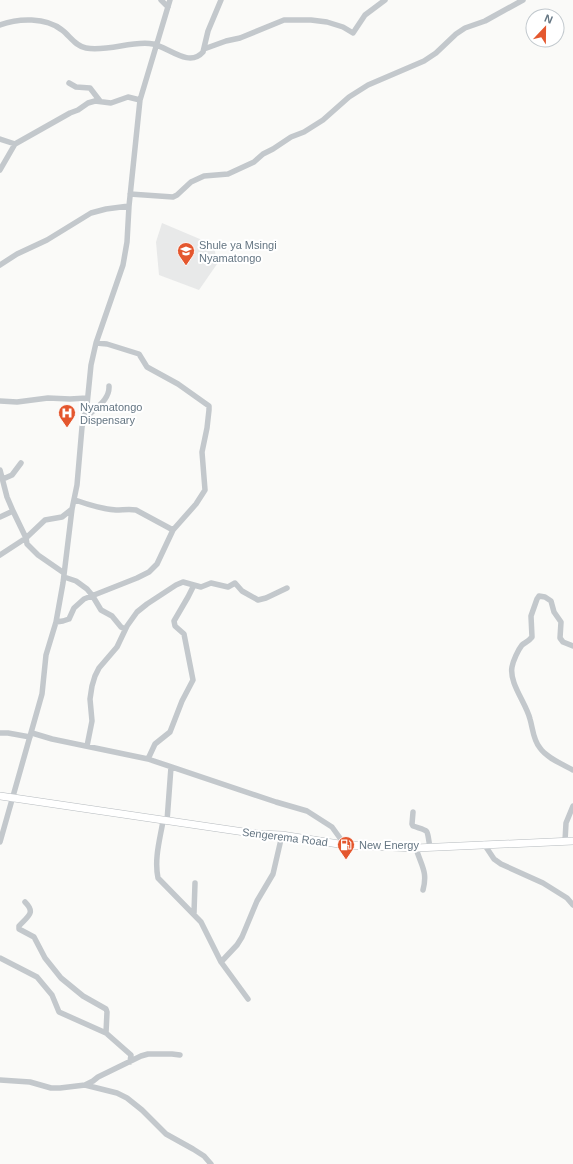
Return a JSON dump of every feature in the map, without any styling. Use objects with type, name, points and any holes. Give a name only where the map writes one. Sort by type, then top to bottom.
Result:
[{"type":"main road","name":"Sengerema Road","points":[[0,796],[165,821],[258,834],[282,835],[345,845],[416,848],[573,841]]},
{"type":"street","points":[[161,0],[168,6]]},
{"type":"street","points":[[0,842],[42,694],[46,655],[56,622],[64,575],[72,509],[75,500],[83,421],[91,365],[96,343],[123,265],[127,242],[130,194],[140,100],[170,0]]},
{"type":"street","points":[[0,25],[24,20],[50,24],[60,28],[81,47],[106,49],[140,44],[152,44],[189,58],[198,56],[204,49],[208,31],[221,0]]},
{"type":"street","points":[[204,49],[226,41],[240,38],[284,20],[311,20],[327,22],[343,27],[353,33],[365,15],[385,0]]},
{"type":"street","points":[[130,194],[175,196],[191,182],[204,176],[226,175],[234,172],[254,162],[263,154],[291,137],[304,132],[323,120],[348,97],[368,85],[424,61],[436,53],[456,34],[465,28],[485,21],[523,0]]},
{"type":"street","points":[[69,83],[76,87],[90,88],[96,98],[100,101]]},
{"type":"street","points":[[0,170],[15,144],[78,110],[88,103],[100,101],[111,103],[128,97],[140,100]]},
{"type":"street","points":[[0,139],[15,144]]},
{"type":"street","points":[[0,264],[47,240],[91,213],[106,208],[129,206]]},
{"type":"street","points":[[56,622],[69,618],[72,611],[79,603],[92,595],[137,578],[155,567],[173,530],[196,504],[205,490],[202,452],[207,428],[209,407],[178,384],[147,367],[139,354],[107,344],[96,343]]},
{"type":"street","points":[[83,421],[92,410],[107,397],[109,386]]},
{"type":"street","points":[[0,401],[17,402],[48,398],[87,398]]},
{"type":"street","points":[[2,479],[12,475],[21,463]]},
{"type":"street","points":[[0,470],[4,487],[13,512],[26,538],[27,544],[38,555],[64,575],[76,581],[92,595],[101,610],[112,616],[121,627],[125,629]]},
{"type":"street","points":[[75,500],[99,508],[136,510],[173,530]]},
{"type":"street","points":[[0,555],[26,538],[45,520],[62,517],[72,509]]},
{"type":"street","points":[[0,517],[13,512]]},
{"type":"street","points":[[87,746],[92,721],[90,705],[92,686],[99,668],[116,647],[130,622],[143,607],[176,585],[186,582],[194,585],[204,586],[211,583],[228,587],[235,583],[242,591],[258,600],[266,598],[287,588]]},
{"type":"street","points":[[148,759],[155,744],[170,732],[182,701],[193,680],[184,634],[176,626],[174,621],[194,585]]},
{"type":"street","points":[[573,646],[563,642],[560,638],[561,622],[554,612],[551,601],[547,598],[539,596],[530,616],[532,638],[521,647],[513,662],[512,668],[513,678],[526,706],[536,743],[540,749],[550,757],[573,770]]},
{"type":"street","points":[[0,733],[31,735],[148,759],[307,811],[332,827],[345,845]]},
{"type":"street","points":[[172,767],[165,821],[156,860],[158,878],[194,913],[207,931],[221,962],[248,999]]},
{"type":"street","points":[[564,841],[566,823],[573,806]]},
{"type":"street","points":[[413,812],[412,824],[413,826],[425,829],[427,831],[430,847]]},
{"type":"street","points":[[221,962],[237,945],[242,937],[257,901],[274,874],[282,835]]},
{"type":"street","points":[[484,844],[494,859],[501,864],[543,883],[567,898],[573,906]]},
{"type":"street","points":[[416,848],[425,872],[426,879],[423,890]]},
{"type":"street","points":[[194,913],[195,883]]},
{"type":"street","points":[[25,902],[32,910],[28,917],[19,926],[19,929],[30,934],[37,941],[45,958],[60,978],[83,996],[106,1009],[106,1033]]},
{"type":"street","points":[[0,958],[38,977],[52,994],[58,1010],[61,1013],[106,1033],[118,1045],[129,1052],[131,1055],[130,1062]]},
{"type":"street","points":[[86,1085],[98,1077],[148,1054],[180,1055]]},
{"type":"street","points":[[0,1080],[30,1082],[51,1088],[86,1085],[117,1093],[127,1098],[142,1110],[162,1131],[204,1156],[212,1164]]},
{"type":"shaded area","points":[[162,223],[214,245],[217,264],[199,290],[159,275],[156,242]]},
{"type":"place","name":"Shule ya Msingi Nyamatongo","points":[[186,266]]},
{"type":"place","name":"Nyamatongo Dispensary","points":[[67,428]]},
{"type":"place","name":"New Energy","points":[[346,860]]}]
